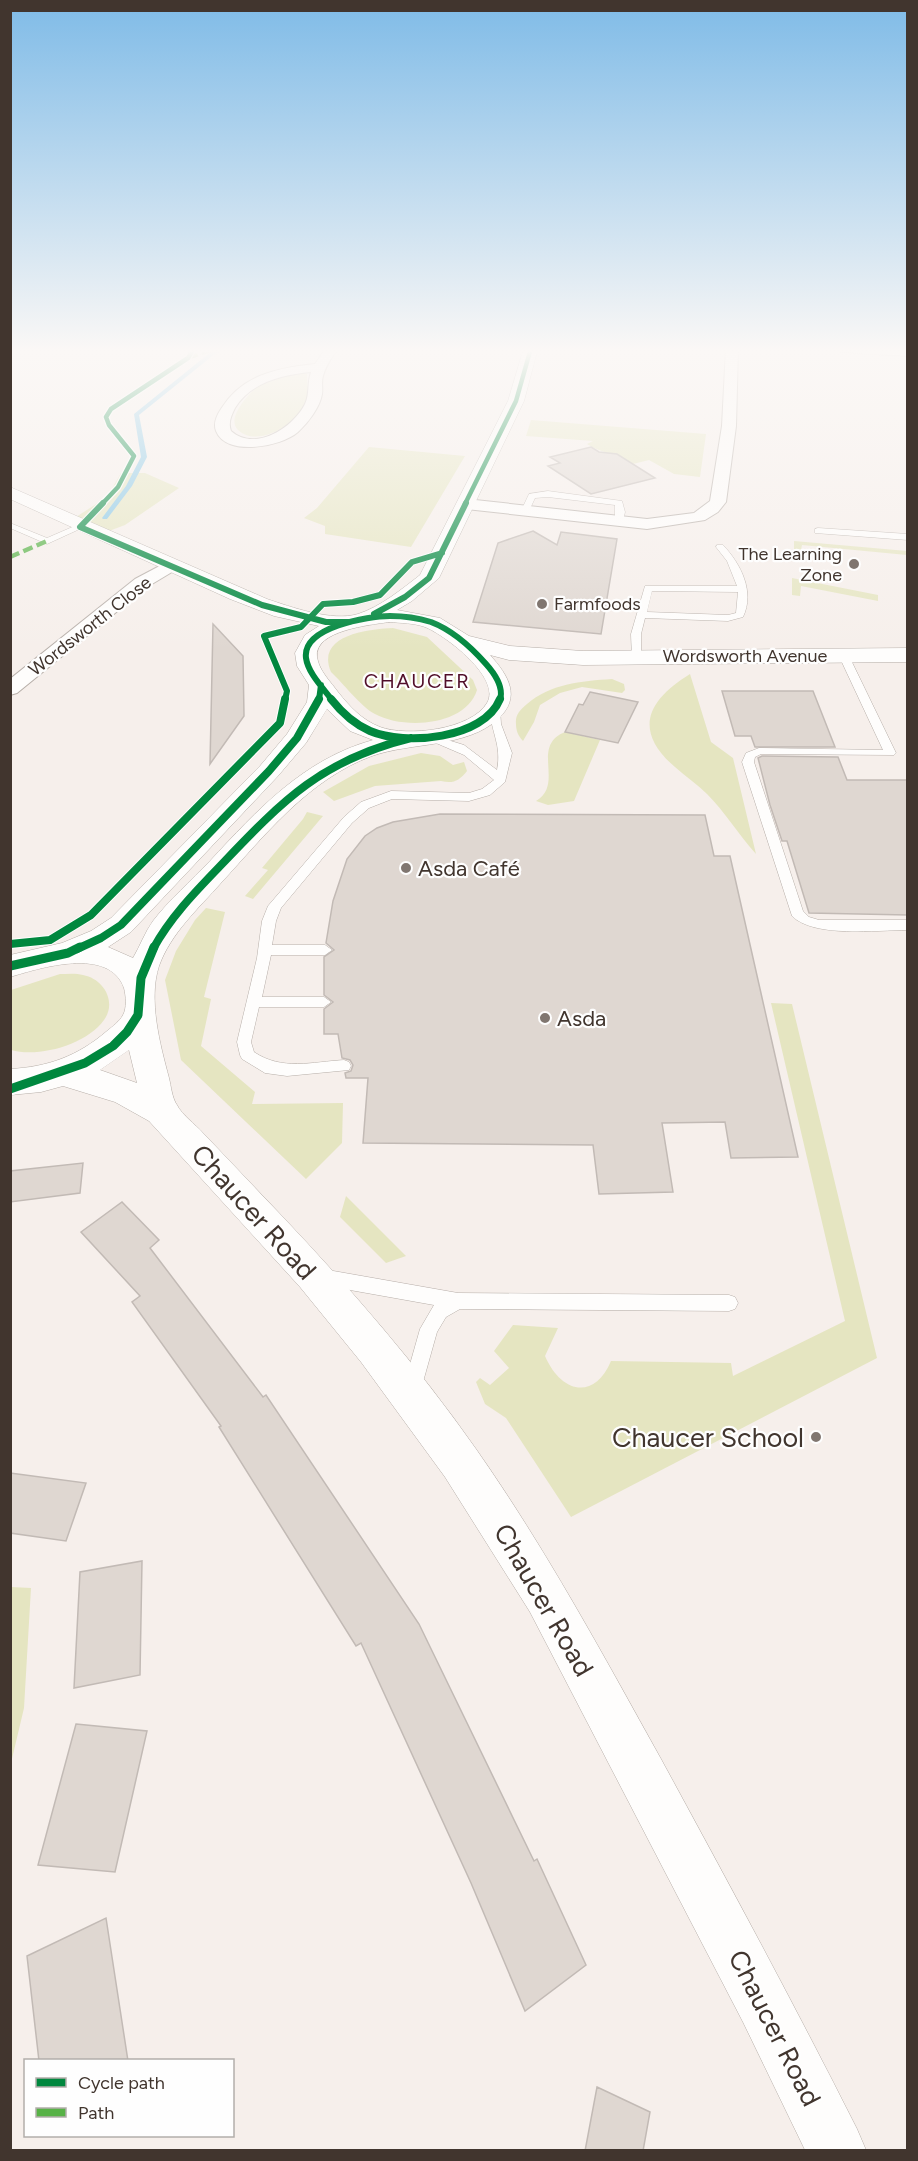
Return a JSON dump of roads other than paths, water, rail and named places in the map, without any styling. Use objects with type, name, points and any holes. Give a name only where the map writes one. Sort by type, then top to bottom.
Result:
[{"type":"street","points":[[306,660],[307,649],[317,637],[332,628],[387,608],[429,578],[493,449]]},
{"type":"street","points":[[466,504],[647,524],[683,521],[699,517],[718,502],[726,449]]},
{"type":"street","points":[[10,492],[80,528],[262,605],[326,622],[389,616],[408,617],[441,626],[460,640],[511,691]]},
{"type":"street","name":"Wordsworth Close","points":[[10,689],[141,583],[171,565]]},
{"type":"street","points":[[429,578],[430,596],[441,626]]},
{"type":"street","points":[[262,605],[306,660],[310,671],[347,718],[363,729],[386,736],[419,738]]},
{"type":"street","name":"Wordsworth Avenue","points":[[460,640],[509,652],[583,658],[908,655]]},
{"type":"street","name":"Wordsworth Avenue","points":[[419,738],[455,732],[478,723],[511,691],[583,658]]},
{"type":"street","points":[[69,953],[101,938],[121,924],[269,771],[305,728],[319,702],[321,685]]},
{"type":"street","points":[[16,1084],[80,1067],[109,1050],[127,1032],[139,1001],[145,964],[164,928],[272,813],[300,787],[328,767],[362,751],[419,738]]},
{"type":"street","points":[[13,964],[69,953],[94,953],[117,962],[133,975],[139,1001]]},
{"type":"street","name":"Chaucer Road","points":[[139,1001],[161,1111]]},
{"type":"street","name":"Chaucer Road","points":[[64,1073],[127,1093],[161,1111],[313,1275],[410,1395],[459,1462],[546,1596],[763,2002],[836,2151]]},
{"type":"lane","points":[[10,525],[47,541],[80,528]]},
{"type":"lane","points":[[818,531],[908,537]]},
{"type":"lane","points":[[641,615],[735,618],[740,615],[743,607],[742,590],[737,567],[731,557],[720,547]]},
{"type":"lane","points":[[636,657],[636,634],[648,588],[742,590]]},
{"type":"lane","points":[[844,656],[890,753],[759,752],[750,755],[748,762],[797,913],[804,920],[818,924],[908,926]]},
{"type":"lane","points":[[344,1066],[287,1070],[265,1067],[248,1055],[244,1042],[265,950],[269,921],[275,906],[348,820],[365,805],[392,795],[469,796],[486,792],[501,780],[506,753],[496,724],[511,691]]},
{"type":"lane","points":[[419,738],[448,742],[474,753],[501,780]]},
{"type":"lane","points":[[265,950],[325,950]]},
{"type":"lane","points":[[253,1002],[324,1002]]},
{"type":"lane","points":[[313,1275],[458,1301],[729,1303]]},
{"type":"lane","points":[[410,1395],[429,1329],[440,1311],[458,1301]]},
{"type":"waterway","points":[[105,518],[129,486],[144,457],[142,449]]},
{"type":"place","name":"The Learning Zone","points":[[854,564]]},
{"type":"place","name":"Farmfoods","points":[[542,604]]},
{"type":"place","name":"Asda Café","points":[[406,868]]},
{"type":"place","name":"Asda","points":[[545,1018]]},
{"type":"place","name":"Chaucer School","points":[[816,1437]]},
{"type":"district","name":"CHAUCER","points":[[417,681]]}]
